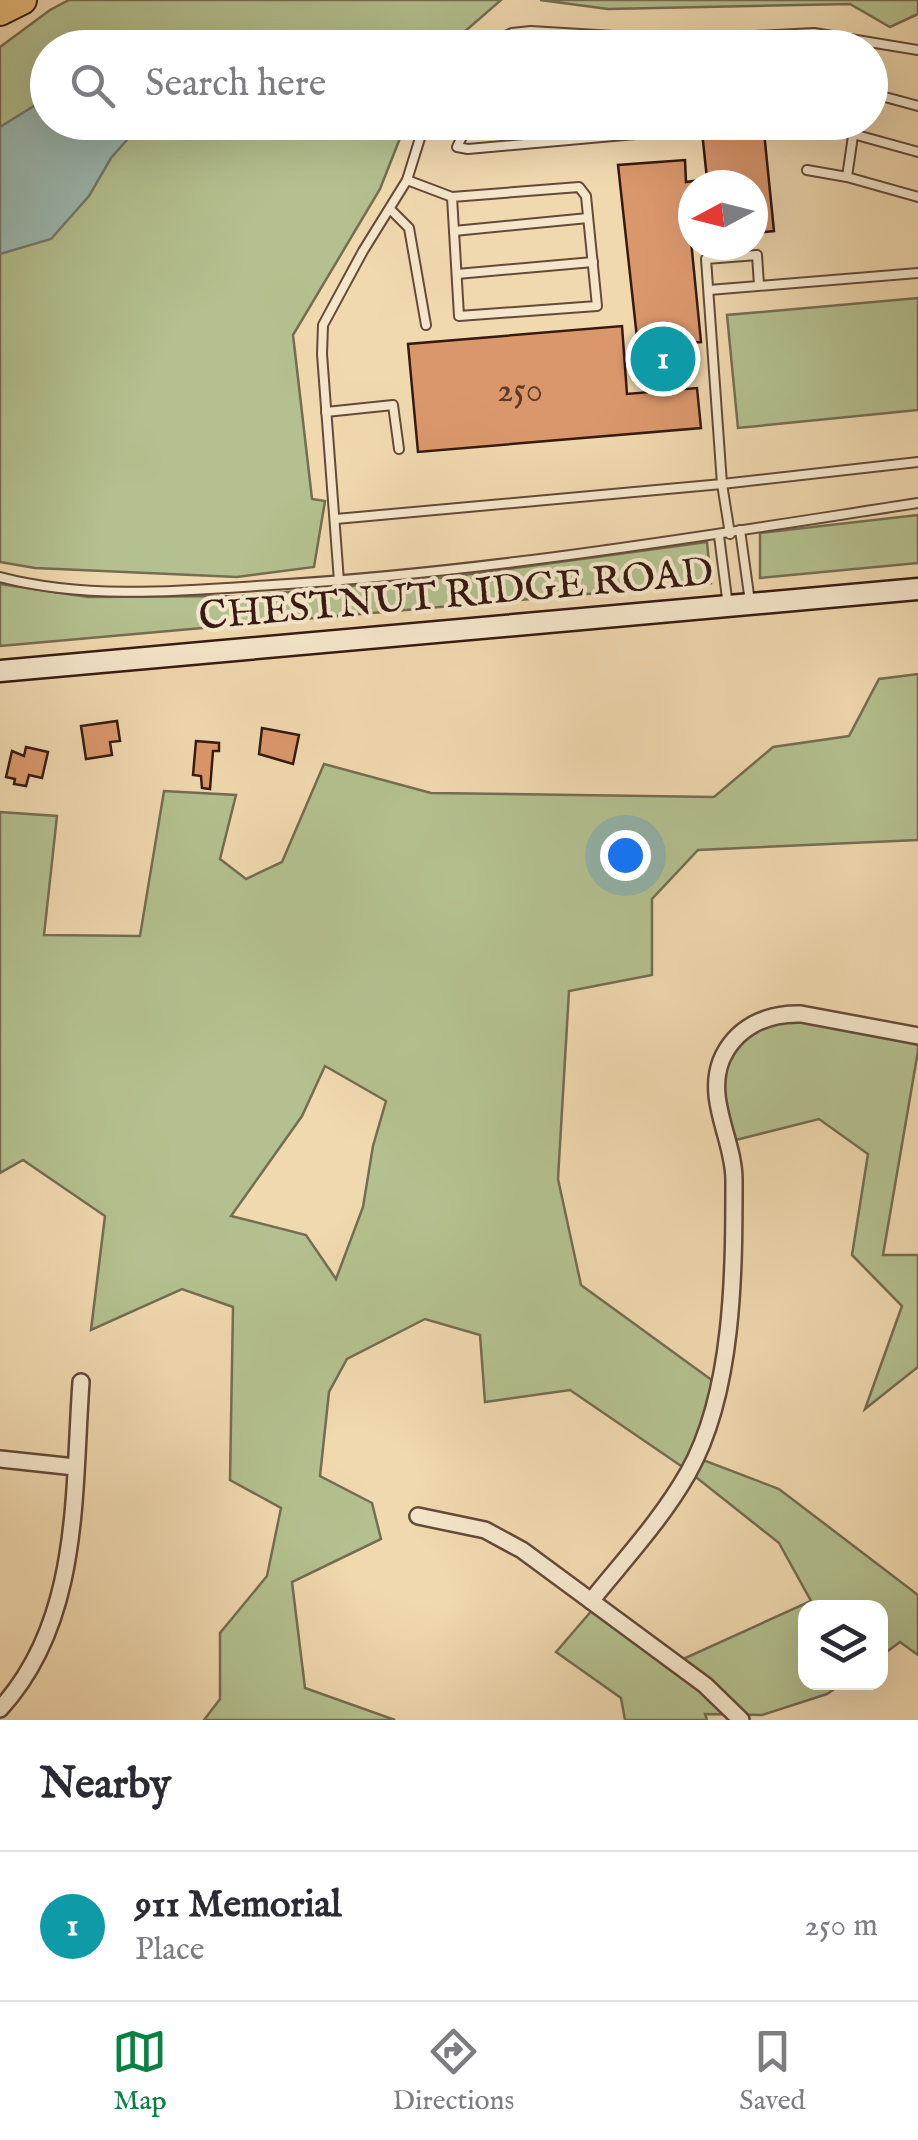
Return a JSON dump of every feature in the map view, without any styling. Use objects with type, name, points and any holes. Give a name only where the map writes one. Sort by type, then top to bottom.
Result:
[{"type":"highway","points":[[0,10],[22,0]]},
{"type":"street","name":"CHESTNUT RIDGE ROAD","points":[[0,671],[918,589]]},
{"type":"street","points":[[591,1601],[682,1484],[701,1447],[713,1405],[726,1340],[732,1268],[734,1176],[716,1090],[722,1059],[730,1045],[752,1024],[783,1014],[918,1036]]},
{"type":"street","points":[[0,1709],[32,1668],[54,1616],[68,1550],[81,1382]]},
{"type":"street","points":[[0,1459],[75,1467]]},
{"type":"street","points":[[418,1516],[447,1519],[500,1536],[705,1685],[741,1720]]},
{"type":"lane","points":[[888,48],[918,50]]},
{"type":"lane","points":[[888,97],[918,106]]},
{"type":"lane","points":[[338,581],[323,325],[407,180],[420,140]]},
{"type":"lane","points":[[461,140],[458,147],[468,149],[568,140]]},
{"type":"lane","points":[[847,176],[852,140]]},
{"type":"lane","points":[[875,140],[918,152]]},
{"type":"lane","points":[[806,170],[847,176],[918,197]]},
{"type":"lane","points":[[407,180],[452,198],[579,187],[586,196],[597,306],[460,316],[452,198]]},
{"type":"lane","points":[[390,210],[409,228],[426,326]]},
{"type":"lane","points":[[454,231],[588,218]]},
{"type":"lane","points":[[728,608],[706,259],[757,255],[759,285]]},
{"type":"lane","points":[[457,274],[592,262]]},
{"type":"lane","points":[[708,290],[918,273]]},
{"type":"lane","points":[[326,412],[393,405],[399,450]]},
{"type":"lane","points":[[336,519],[918,462]]},
{"type":"lane","points":[[0,577],[66,588],[155,592],[338,581],[491,566],[724,535],[918,503]]},
{"type":"lane","points":[[740,530],[750,606]]},
{"type":"green space","points":[[69,0],[501,0],[467,30],[30,30],[30,140],[399,140],[380,189],[293,335],[312,499],[325,501],[314,567],[237,577],[35,568],[0,562],[0,47]]},
{"type":"green space","points":[[540,0],[918,0],[918,14],[890,27],[850,4],[608,9]]},
{"type":"green space","points":[[918,298],[918,410],[738,428],[727,315]]},
{"type":"green space","points":[[918,515],[918,563],[760,578],[760,533]]},
{"type":"green space","points":[[707,542],[711,583],[0,646],[0,584],[88,597],[243,596],[449,577]]},
{"type":"green space","points":[[918,674],[918,840],[698,850],[652,899],[652,975],[569,991],[558,1179],[581,1285],[713,1381],[695,1457],[779,1489],[918,1595],[918,1655],[900,1642],[888,1651],[888,1600],[810,1600],[779,1543],[687,1470],[570,1390],[485,1402],[480,1335],[425,1319],[347,1359],[329,1392],[320,1476],[372,1503],[381,1539],[292,1582],[305,1688],[395,1720],[204,1720],[220,1699],[220,1633],[267,1576],[281,1508],[230,1480],[233,1307],[182,1289],[91,1330],[105,1216],[23,1160],[0,1173],[0,812],[57,816],[44,935],[140,936],[164,791],[236,795],[220,859],[246,879],[282,862],[324,764],[431,793],[714,797],[773,747],[849,736],[879,679]],"holes":[[[325,1066],[386,1101],[373,1146],[363,1207],[336,1279],[306,1235],[231,1216],[302,1116]]]},
{"type":"green space","points":[[766,1015],[918,1032],[883,1255],[918,1255],[918,1367],[865,1409],[902,1306],[852,1255],[868,1154],[819,1119],[728,1142],[723,1061]]},
{"type":"green space","points":[[601,1600],[681,1660],[798,1607],[798,1690],[833,1690],[762,1715],[705,1714],[707,1720],[625,1720],[621,1698],[556,1652]]},
{"type":"water","points":[[30,108],[30,140],[127,140],[111,158],[89,196],[51,239],[0,254],[0,127]]},
{"type":"building","points":[[703,140],[765,140],[768,170],[706,170]]},
{"type":"building","points":[[685,160],[685,170],[678,170],[678,260],[693,260],[701,342],[638,347],[618,165]]},
{"type":"building","points":[[768,172],[774,231],[768,232]]},
{"type":"building","points":[[622,326],[627,394],[697,388],[701,428],[418,452],[408,344]]},
{"type":"building","points":[[117,721],[120,741],[110,742],[112,755],[86,759],[81,726]]},
{"type":"building","points":[[262,728],[299,735],[293,764],[259,754]]},
{"type":"building","points":[[196,741],[219,743],[219,751],[213,751],[210,789],[202,788],[201,776],[193,775]]},
{"type":"building","points":[[26,747],[48,752],[42,778],[29,775],[26,786],[14,784],[15,779],[6,777],[12,751],[24,756]]},
{"type":"place","name":"911 Memorial","points":[[663,359]]}]
